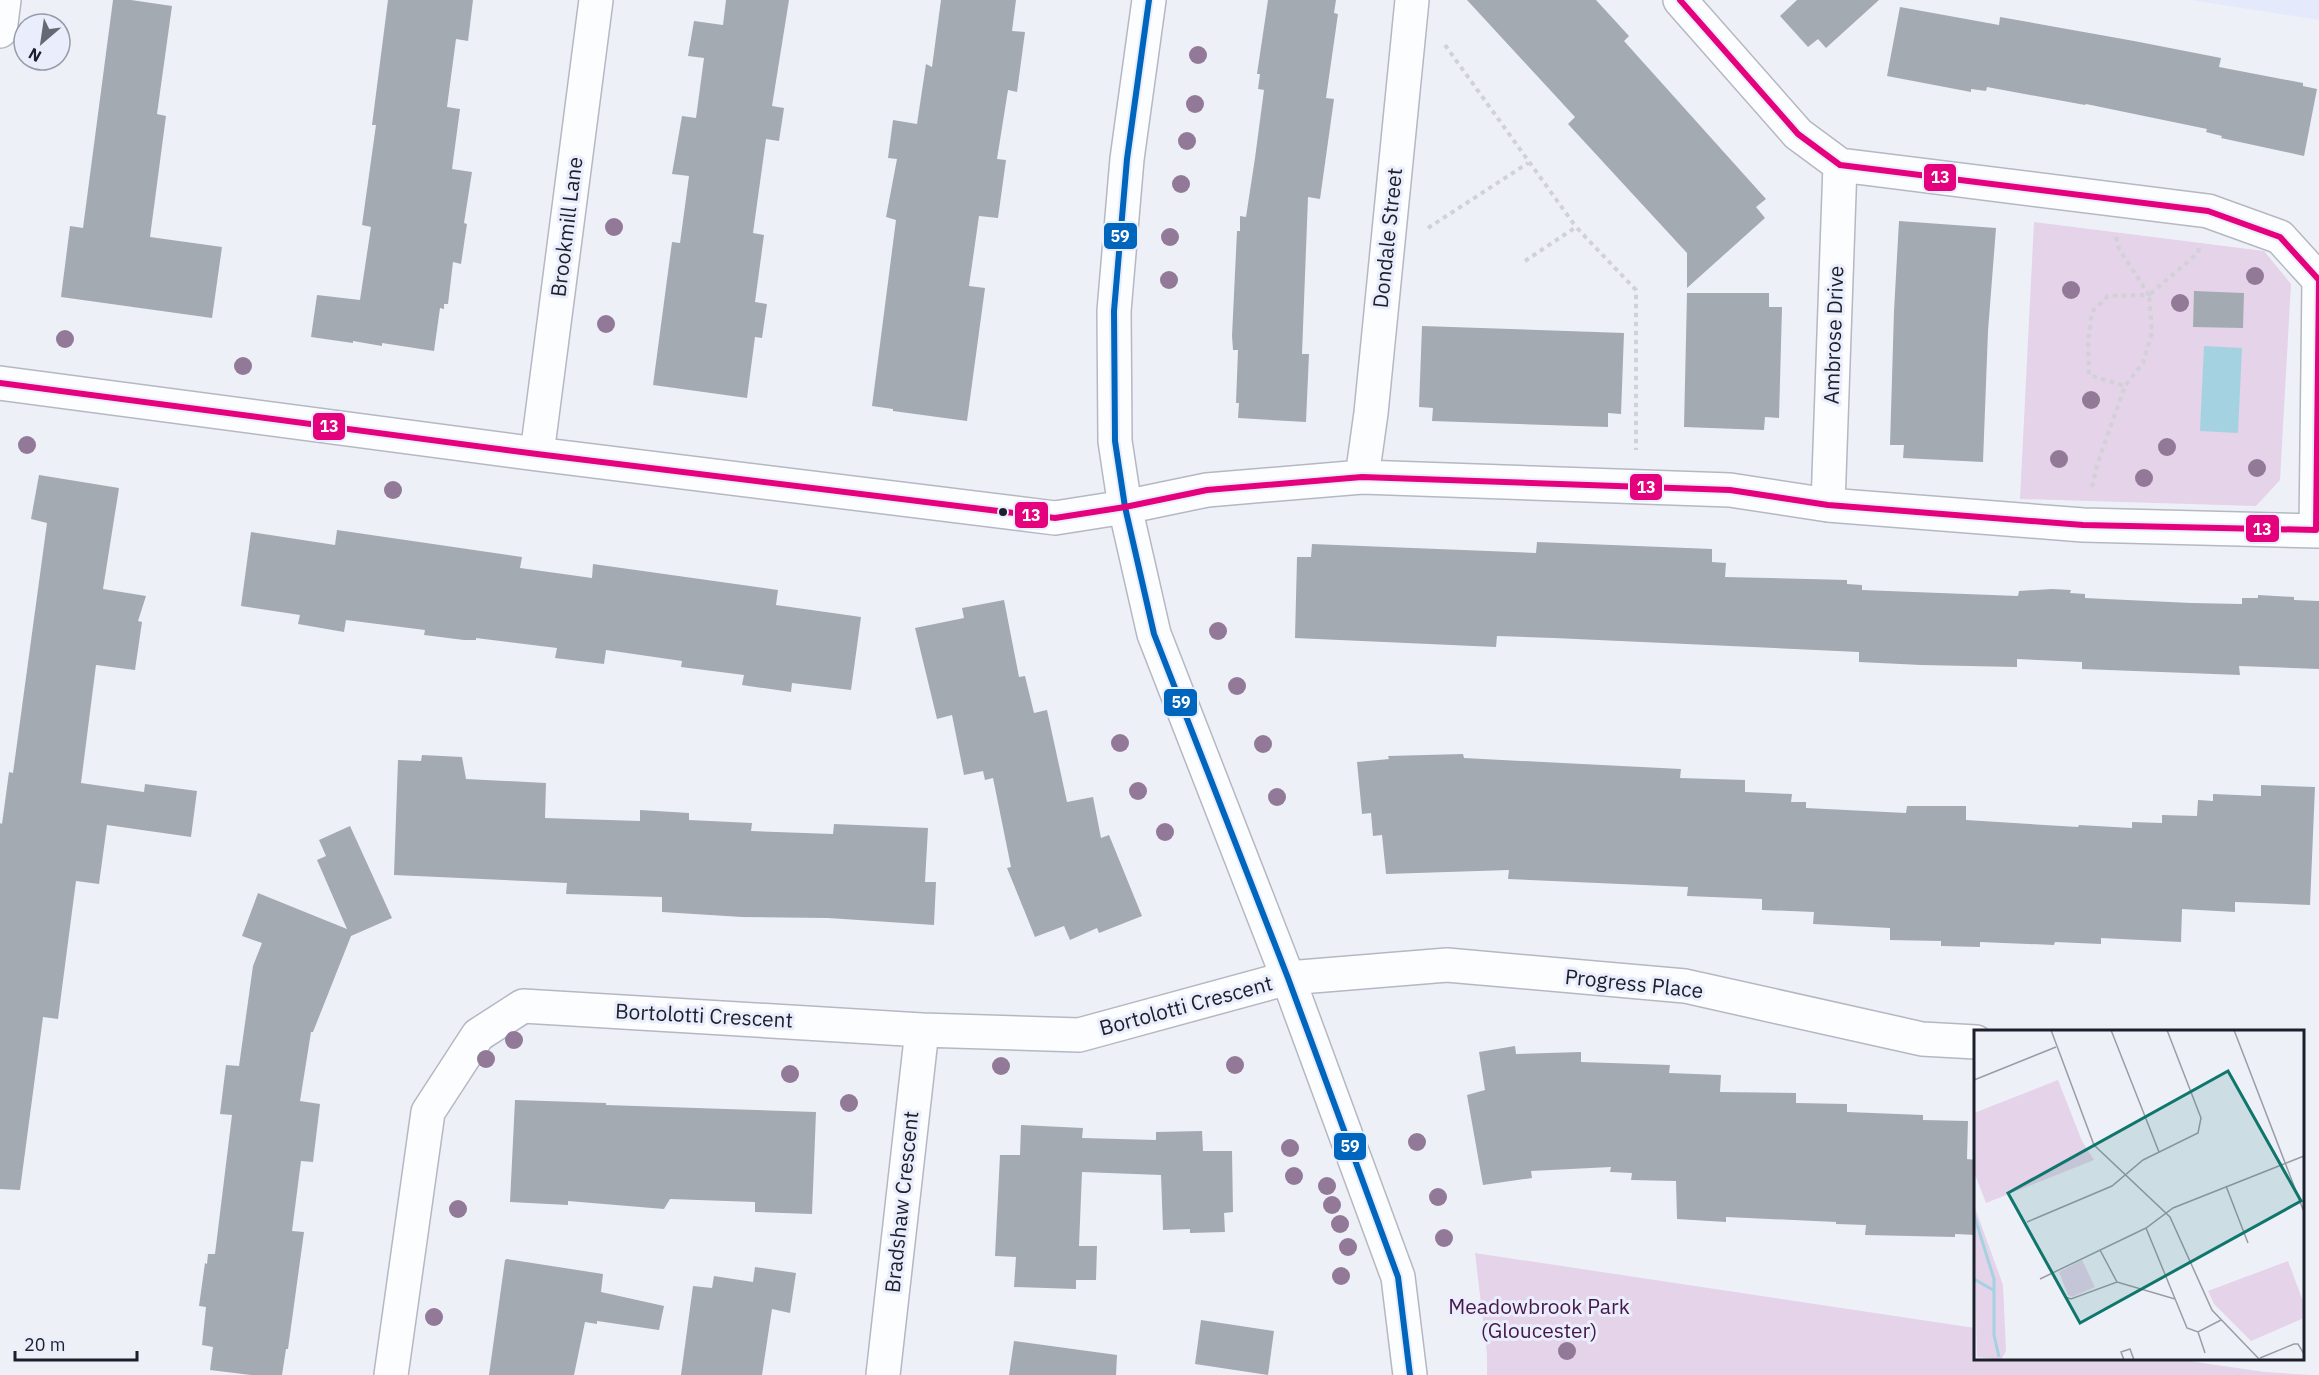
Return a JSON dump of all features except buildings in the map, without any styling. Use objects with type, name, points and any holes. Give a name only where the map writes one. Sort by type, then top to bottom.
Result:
[{"type":"street","points":[[0,31],[4,0]]},
{"type":"street","name":"Brookmill Lane","points":[[537,454],[596,0]]},
{"type":"street","points":[[1149,0],[1127,159],[1114,311],[1114,441],[1125,507],[1154,634],[1288,978],[1398,1276],[1410,1375]]},
{"type":"street","points":[[0,383],[537,454],[1055,518],[1125,507],[1207,490],[1362,477],[1730,490],[1828,505],[2083,525],[2318,530],[2319,280],[2280,237],[2208,211],[1840,165],[1798,134],[1680,0]]},
{"type":"street","name":"Dondale Street","points":[[1362,477],[1371,413],[1410,15]]},
{"type":"street","name":"Ambrose Drive","points":[[1828,505],[1840,165]]},
{"type":"street","name":"Progress Place","points":[[1288,978],[1447,965],[1661,984],[1696,989],[1922,1039],[1974,1042]]},
{"type":"street","name":"Bortolotti Crescent","points":[[391,1375],[428,1112],[478,1035],[523,1005],[922,1030],[1079,1035],[1288,978]]},
{"type":"street","name":"Bradshaw Crescent","points":[[883,1375],[922,1030]]},
{"type":"path","points":[[1410,15],[1448,47],[1528,163],[1576,227],[1636,291],[1636,487]]},
{"type":"path","points":[[1386,256],[1528,163]]},
{"type":"path","points":[[2083,525],[2097,465],[2125,386],[2143,363],[2152,332],[2149,295],[2119,249],[2108,198]]},
{"type":"path","points":[[2125,386],[2089,375],[2088,342],[2092,312],[2108,296],[2149,295],[2198,253],[2208,211]]},
{"type":"path","points":[[1525,261],[1576,227]]},
{"type":"shaded area","points":[[2191,0],[2319,0],[2319,20]]},
{"type":"green space","points":[[2034,222],[2264,251],[2291,284],[2280,480],[2256,506],[2020,499]]},
{"type":"green space","name":"Meadowbrook Park (Gloucester)","points":[[1475,1253],[1974,1328],[1974,1360],[2182,1360],[2265,1372],[2310,1375],[1487,1375],[1487,1354]]},
{"type":"water","points":[[2204,346],[2242,348],[2238,433],[2200,431]]},
{"type":"transit line","name":"59","points":[[1149,0],[1127,159],[1114,311],[1115,441],[1125,507],[1154,634],[1288,978],[1398,1277],[1410,1375]]},
{"type":"transit line","name":"13","points":[[0,383],[537,454],[1055,518],[1125,507],[1207,490],[1362,477],[1730,490],[1828,505],[2083,525],[2316,530],[2319,280],[2280,237],[2208,211],[1840,165],[1798,134],[1680,0]]}]
